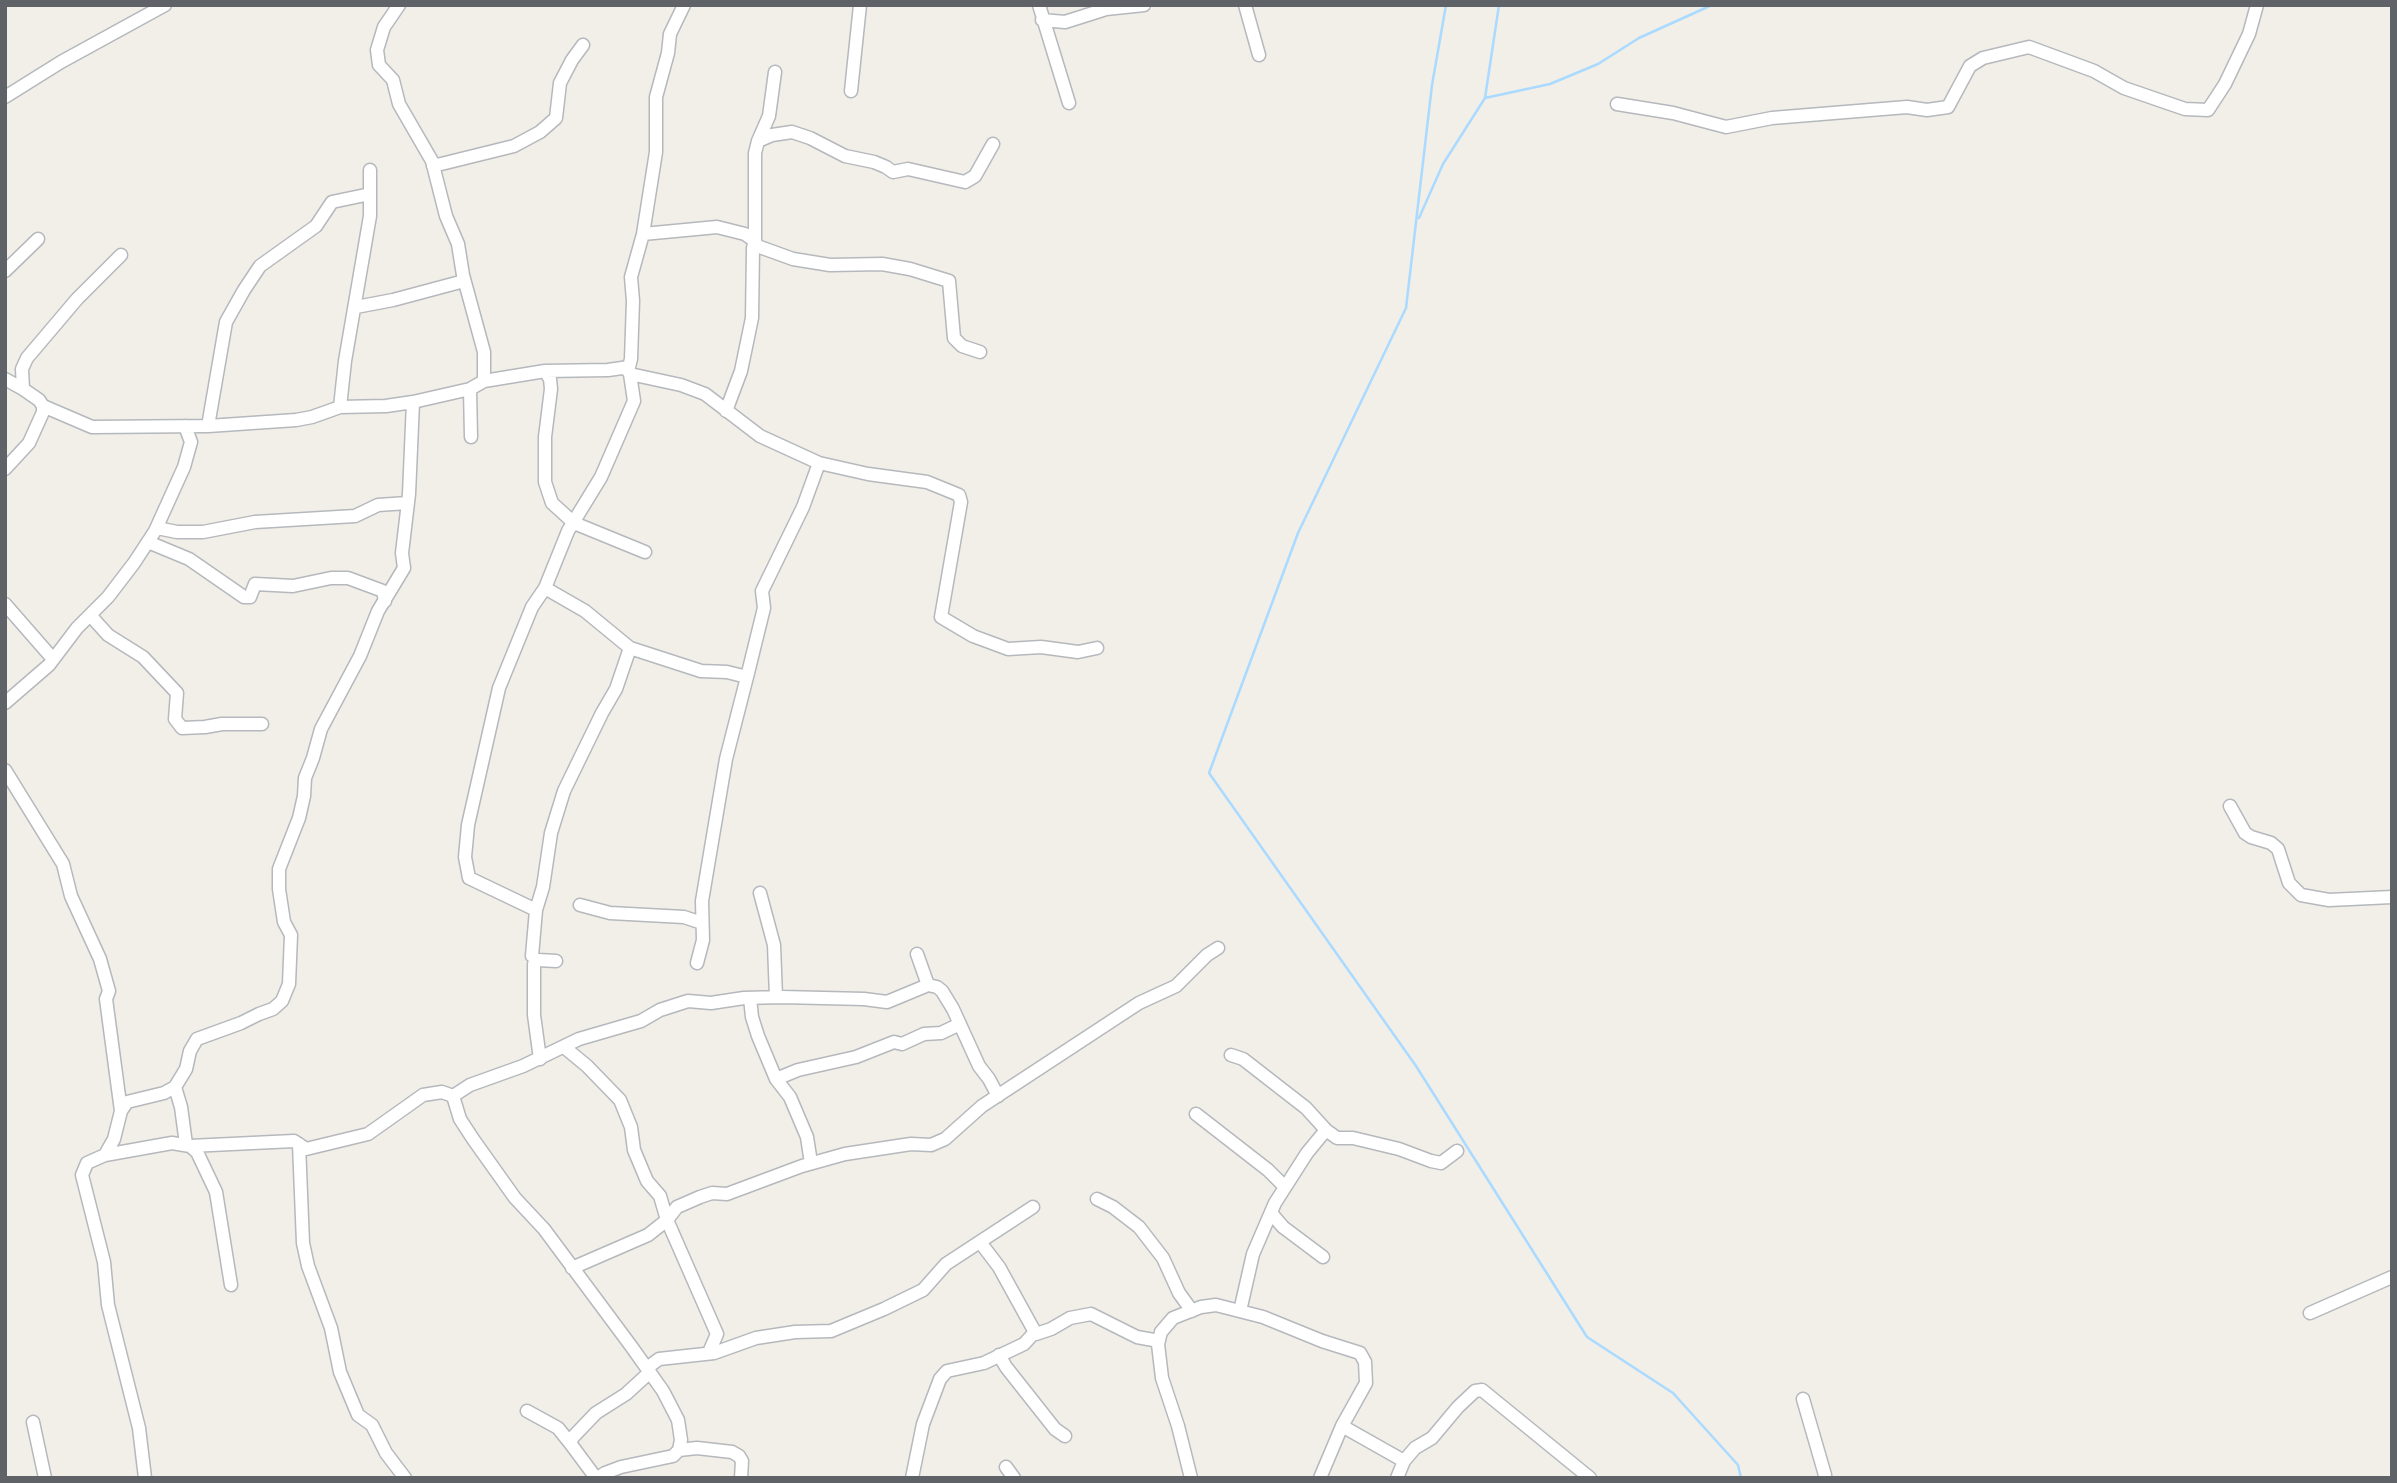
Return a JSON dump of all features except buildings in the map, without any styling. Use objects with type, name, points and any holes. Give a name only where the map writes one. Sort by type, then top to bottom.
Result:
[{"type":"street","points":[[5,97],[61,62],[165,5]]},
{"type":"street","points":[[399,5],[384,27],[377,50],[379,65],[393,80],[399,104],[433,166],[446,216],[458,244],[464,281],[484,352],[484,381]]},
{"type":"street","points":[[536,910],[469,878],[465,857],[468,825],[499,688],[532,607],[545,588],[568,531],[601,477],[634,401],[628,371],[631,359],[633,301],[631,277],[643,234],[656,152],[656,97],[670,34],[684,5]]},
{"type":"street","points":[[851,91],[860,5]]},
{"type":"street","points":[[1039,5],[1069,103]]},
{"type":"street","points":[[1042,20],[1065,22],[1106,9],[1144,5]]},
{"type":"street","points":[[1245,5],[1259,55]]},
{"type":"street","points":[[1617,104],[1672,113],[1726,127],[1772,118],[1907,107],[1927,110],[1948,107],[1970,66],[1983,58],[2029,47],[2094,71],[2124,88],[2185,109],[2208,110],[2225,84],[2249,34],[2257,5]]},
{"type":"street","points":[[433,166],[514,146],[540,132],[556,118],[559,83],[583,45]]},
{"type":"street","points":[[726,411],[741,371],[752,318],[755,162],[758,141],[769,116],[775,72]]},
{"type":"street","points":[[758,141],[772,135],[792,132],[845,156],[886,167],[893,172],[908,169],[965,182],[975,176],[993,144]]},
{"type":"street","points":[[340,407],[345,361],[370,216],[370,170]]},
{"type":"street","points":[[208,426],[226,322],[260,266],[316,226],[332,202],[370,194]]},
{"type":"street","points":[[643,234],[717,227],[745,234],[755,241],[757,246],[793,259],[830,265],[882,264],[949,281],[954,338],[962,346],[980,352]]},
{"type":"street","points":[[5,271],[38,239]]},
{"type":"street","points":[[23,389],[22,369],[27,358],[77,299],[121,255]]},
{"type":"street","points":[[356,307],[464,281]]},
{"type":"street","points":[[545,371],[551,388],[545,438],[545,482],[552,503],[574,523],[645,552]]},
{"type":"street","points":[[5,379],[39,400],[43,406],[92,427],[208,426],[296,420],[340,407],[386,407],[470,389],[484,381],[545,371],[628,371],[705,394],[760,436],[819,463],[869,474],[927,482],[959,495],[961,502],[941,617],[973,636],[1008,649],[1041,647],[1078,652],[1097,648]]},
{"type":"street","points":[[470,389],[471,437]]},
{"type":"street","points":[[105,1155],[127,1102],[164,1093],[175,1087],[186,1069],[190,1051],[197,1039],[273,1009],[282,1001],[289,984],[290,935],[284,922],[279,869],[299,818],[304,796],[304,778],[321,729],[360,656],[378,611],[404,568],[402,553],[413,402]]},
{"type":"street","points":[[5,469],[29,443],[43,412],[43,406]]},
{"type":"street","points":[[5,703],[53,660],[77,628],[108,597],[148,542],[184,467],[191,442],[185,426]]},
{"type":"street","points":[[697,963],[703,940],[702,901],[726,759],[764,608],[762,590],[803,507],[819,463]]},
{"type":"street","points":[[157,528],[177,532],[203,532],[255,522],[355,516],[378,505],[407,503]]},
{"type":"street","points":[[148,542],[189,559],[244,597],[250,597],[255,584],[293,586],[308,581],[348,578],[383,591],[385,601]]},
{"type":"street","points":[[545,588],[585,611],[630,648],[701,671],[727,672],[747,677]]},
{"type":"street","points":[[5,604],[53,660]]},
{"type":"street","points":[[90,615],[108,635],[143,657],[177,693],[175,719],[181,728],[222,723],[262,724]]},
{"type":"street","points":[[532,957],[536,910],[543,887],[551,833],[564,791],[616,690],[630,648]]},
{"type":"street","points":[[5,770],[63,864],[71,896],[100,959],[109,991],[106,999],[121,1111]]},
{"type":"street","points":[[2230,806],[2245,833],[2272,843],[2278,849],[2289,883],[2301,895],[2329,900],[2392,898]]},
{"type":"street","points":[[761,893],[774,945],[776,997]]},
{"type":"street","points":[[580,905],[610,912],[684,917],[702,923]]},
{"type":"street","points":[[572,1268],[648,1235],[667,1220],[677,1207],[699,1197],[712,1193],[727,1194],[748,1188],[811,1163],[845,1154],[911,1144],[931,1145],[945,1139],[982,1106],[1139,1003],[1176,986],[1207,955],[1218,948]]},
{"type":"street","points":[[917,954],[928,985]]},
{"type":"street","points":[[540,1059],[534,1016],[534,964],[538,960],[556,961]]},
{"type":"street","points":[[453,1096],[470,1084],[540,1059],[579,1039],[641,1021],[660,1010],[688,1001],[711,1003],[776,997],[887,1002],[928,985],[942,991],[979,1066],[998,1096]]},
{"type":"street","points":[[750,998],[758,1036],[776,1079],[790,1097],[807,1137],[811,1163]]},
{"type":"street","points":[[776,1079],[798,1070],[856,1058],[894,1042],[902,1044],[924,1034],[941,1033],[960,1024]]},
{"type":"street","points":[[564,1047],[620,1100],[631,1127],[638,1161],[647,1181],[660,1196],[667,1220],[717,1334],[710,1350],[714,1353]]},
{"type":"street","points":[[1231,1055],[1243,1059],[1306,1108],[1337,1138],[1353,1138],[1399,1149],[1441,1163],[1457,1151]]},
{"type":"street","points":[[175,1087],[188,1145],[197,1152],[216,1192],[231,1285]]},
{"type":"street","points":[[145,1478],[139,1428],[108,1305],[100,1240],[82,1175],[87,1163],[105,1155],[172,1143],[188,1145],[294,1141],[306,1149],[368,1135],[424,1095],[442,1092],[453,1096]]},
{"type":"street","points":[[453,1096],[460,1119],[514,1198],[544,1230],[663,1391],[678,1420],[681,1440],[679,1450],[673,1456],[621,1467],[597,1478],[558,1428],[527,1411]]},
{"type":"street","points":[[1196,1114],[1268,1170],[1285,1187]]},
{"type":"street","points":[[1240,1311],[1253,1254],[1271,1213],[1307,1153],[1326,1130]]},
{"type":"street","points":[[299,1144],[303,1243],[312,1279],[331,1328],[340,1371],[358,1415],[372,1425],[386,1452],[405,1478]]},
{"type":"street","points":[[1097,1199],[1113,1207],[1139,1227],[1163,1258],[1179,1293],[1192,1311]]},
{"type":"street","points":[[570,1443],[596,1413],[626,1394],[659,1359],[714,1353],[756,1339],[795,1332],[831,1331],[923,1290],[947,1264],[1032,1207]]},
{"type":"street","points":[[1271,1213],[1283,1227],[1323,1257]]},
{"type":"street","points":[[980,1242],[999,1267],[1034,1333]]},
{"type":"street","points":[[2310,1313],[2392,1277]]},
{"type":"street","points":[[1191,1478],[1162,1378],[1159,1341],[1161,1332],[1173,1318],[1216,1305],[1263,1317],[1360,1353],[1365,1362],[1366,1383],[1342,1426],[1320,1478]]},
{"type":"street","points":[[912,1478],[923,1424],[940,1379],[947,1371],[984,1363],[1024,1344],[1034,1333],[1051,1329],[1070,1318],[1091,1314],[1137,1337],[1159,1341]]},
{"type":"street","points":[[999,1355],[1055,1429],[1065,1436]]},
{"type":"street","points":[[1397,1478],[1404,1461],[1415,1448],[1443,1427],[1470,1396],[1482,1390],[1590,1478]]},
{"type":"street","points":[[1803,1399],[1824,1478]]},
{"type":"street","points":[[33,1422],[46,1478]]},
{"type":"street","points":[[1342,1426],[1404,1461]]},
{"type":"street","points":[[679,1450],[698,1448],[732,1452],[742,1461],[741,1478]]},
{"type":"street","points":[[1006,1467],[1014,1478]]},
{"type":"waterway","points":[[1446,5],[1432,85],[1406,308],[1298,533],[1209,773],[1416,1066],[1587,1337],[1673,1393],[1738,1465],[1741,1478]]},
{"type":"waterway","points":[[1419,218],[1443,164],[1485,98],[1499,5]]},
{"type":"waterway","points":[[1485,98],[1550,84],[1598,64],[1639,38],[1712,5]]}]
